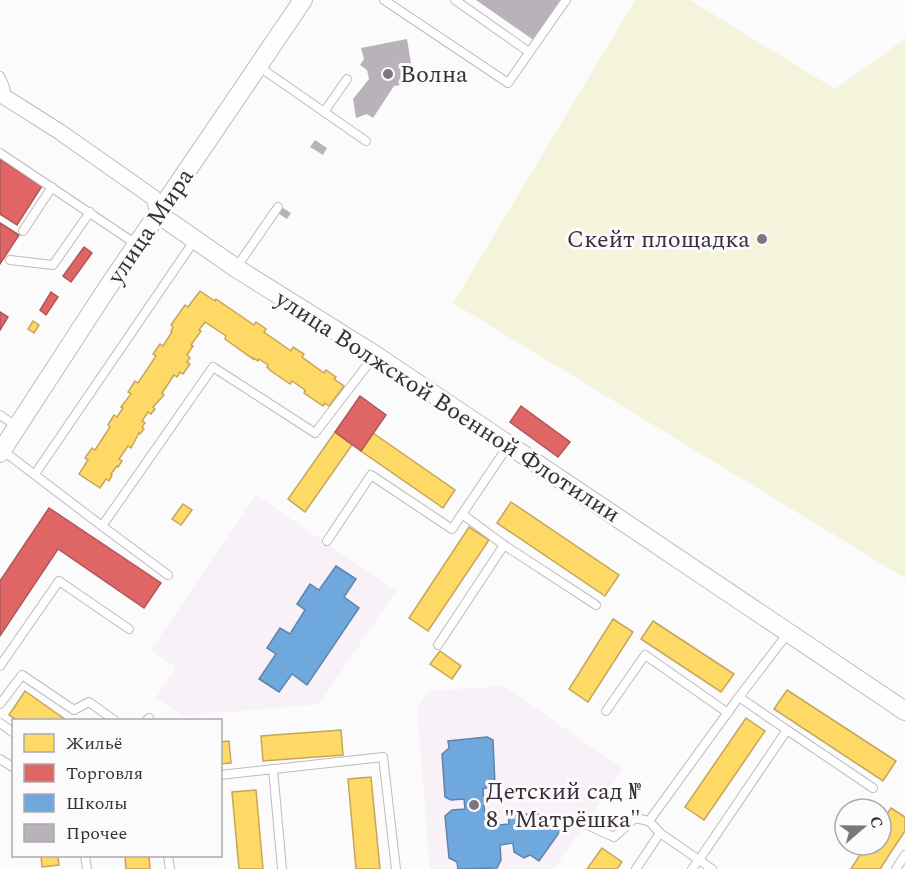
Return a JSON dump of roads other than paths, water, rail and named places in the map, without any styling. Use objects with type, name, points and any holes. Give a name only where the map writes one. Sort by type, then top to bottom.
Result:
[{"type":"street","name":"улица Мира","points":[[1,451],[303,0]]},
{"type":"street","name":"улица Волжской Военной Флотилии","points":[[4,97],[60,132],[154,198],[158,214],[236,268],[375,355],[905,711]]},
{"type":"lane","points":[[384,0],[507,83],[566,0]]},
{"type":"lane","points":[[455,0],[530,52]]},
{"type":"lane","points":[[258,66],[366,141]]},
{"type":"lane","points":[[0,76],[5,87],[4,97]]},
{"type":"lane","points":[[324,112],[347,79]]},
{"type":"lane","points":[[0,153],[137,245]]},
{"type":"lane","points":[[23,231],[52,187]]},
{"type":"lane","points":[[236,268],[278,207]]},
{"type":"lane","points":[[10,260],[53,266],[90,213]]},
{"type":"lane","points":[[35,474],[195,240]]},
{"type":"lane","points":[[102,526],[213,367],[315,433],[375,355]]},
{"type":"lane","points":[[0,415],[17,426]]},
{"type":"lane","points":[[327,541],[371,475],[452,529],[508,444]]},
{"type":"lane","points":[[1,451],[35,474],[168,575]]},
{"type":"lane","points":[[462,514],[504,546],[596,605]]},
{"type":"lane","points":[[438,645],[504,546]]},
{"type":"lane","points":[[0,666],[59,581],[129,629]]},
{"type":"lane","points":[[650,822],[739,697],[788,633]]},
{"type":"lane","points":[[606,711],[645,655],[728,713]]},
{"type":"lane","points":[[0,704],[22,675],[74,710],[89,702],[113,719]]},
{"type":"lane","points":[[739,697],[873,788]]},
{"type":"lane","points":[[692,869],[787,730]]},
{"type":"lane","points":[[222,775],[383,757],[396,869]]},
{"type":"lane","points":[[273,769],[282,869]]},
{"type":"lane","points":[[585,824],[614,837],[635,818],[650,822],[660,833],[712,869]]},
{"type":"lane","points":[[636,869],[660,833]]},
{"type":"lane","points":[[896,869],[905,855]]},
{"type":"place","name":"Волна","points":[[388,74]]},
{"type":"place","name":"Скейт площадка","points":[[762,239]]},
{"type":"place","name":"Детский сад № 8 \"Матрёшка\"","points":[[474,805]]}]
